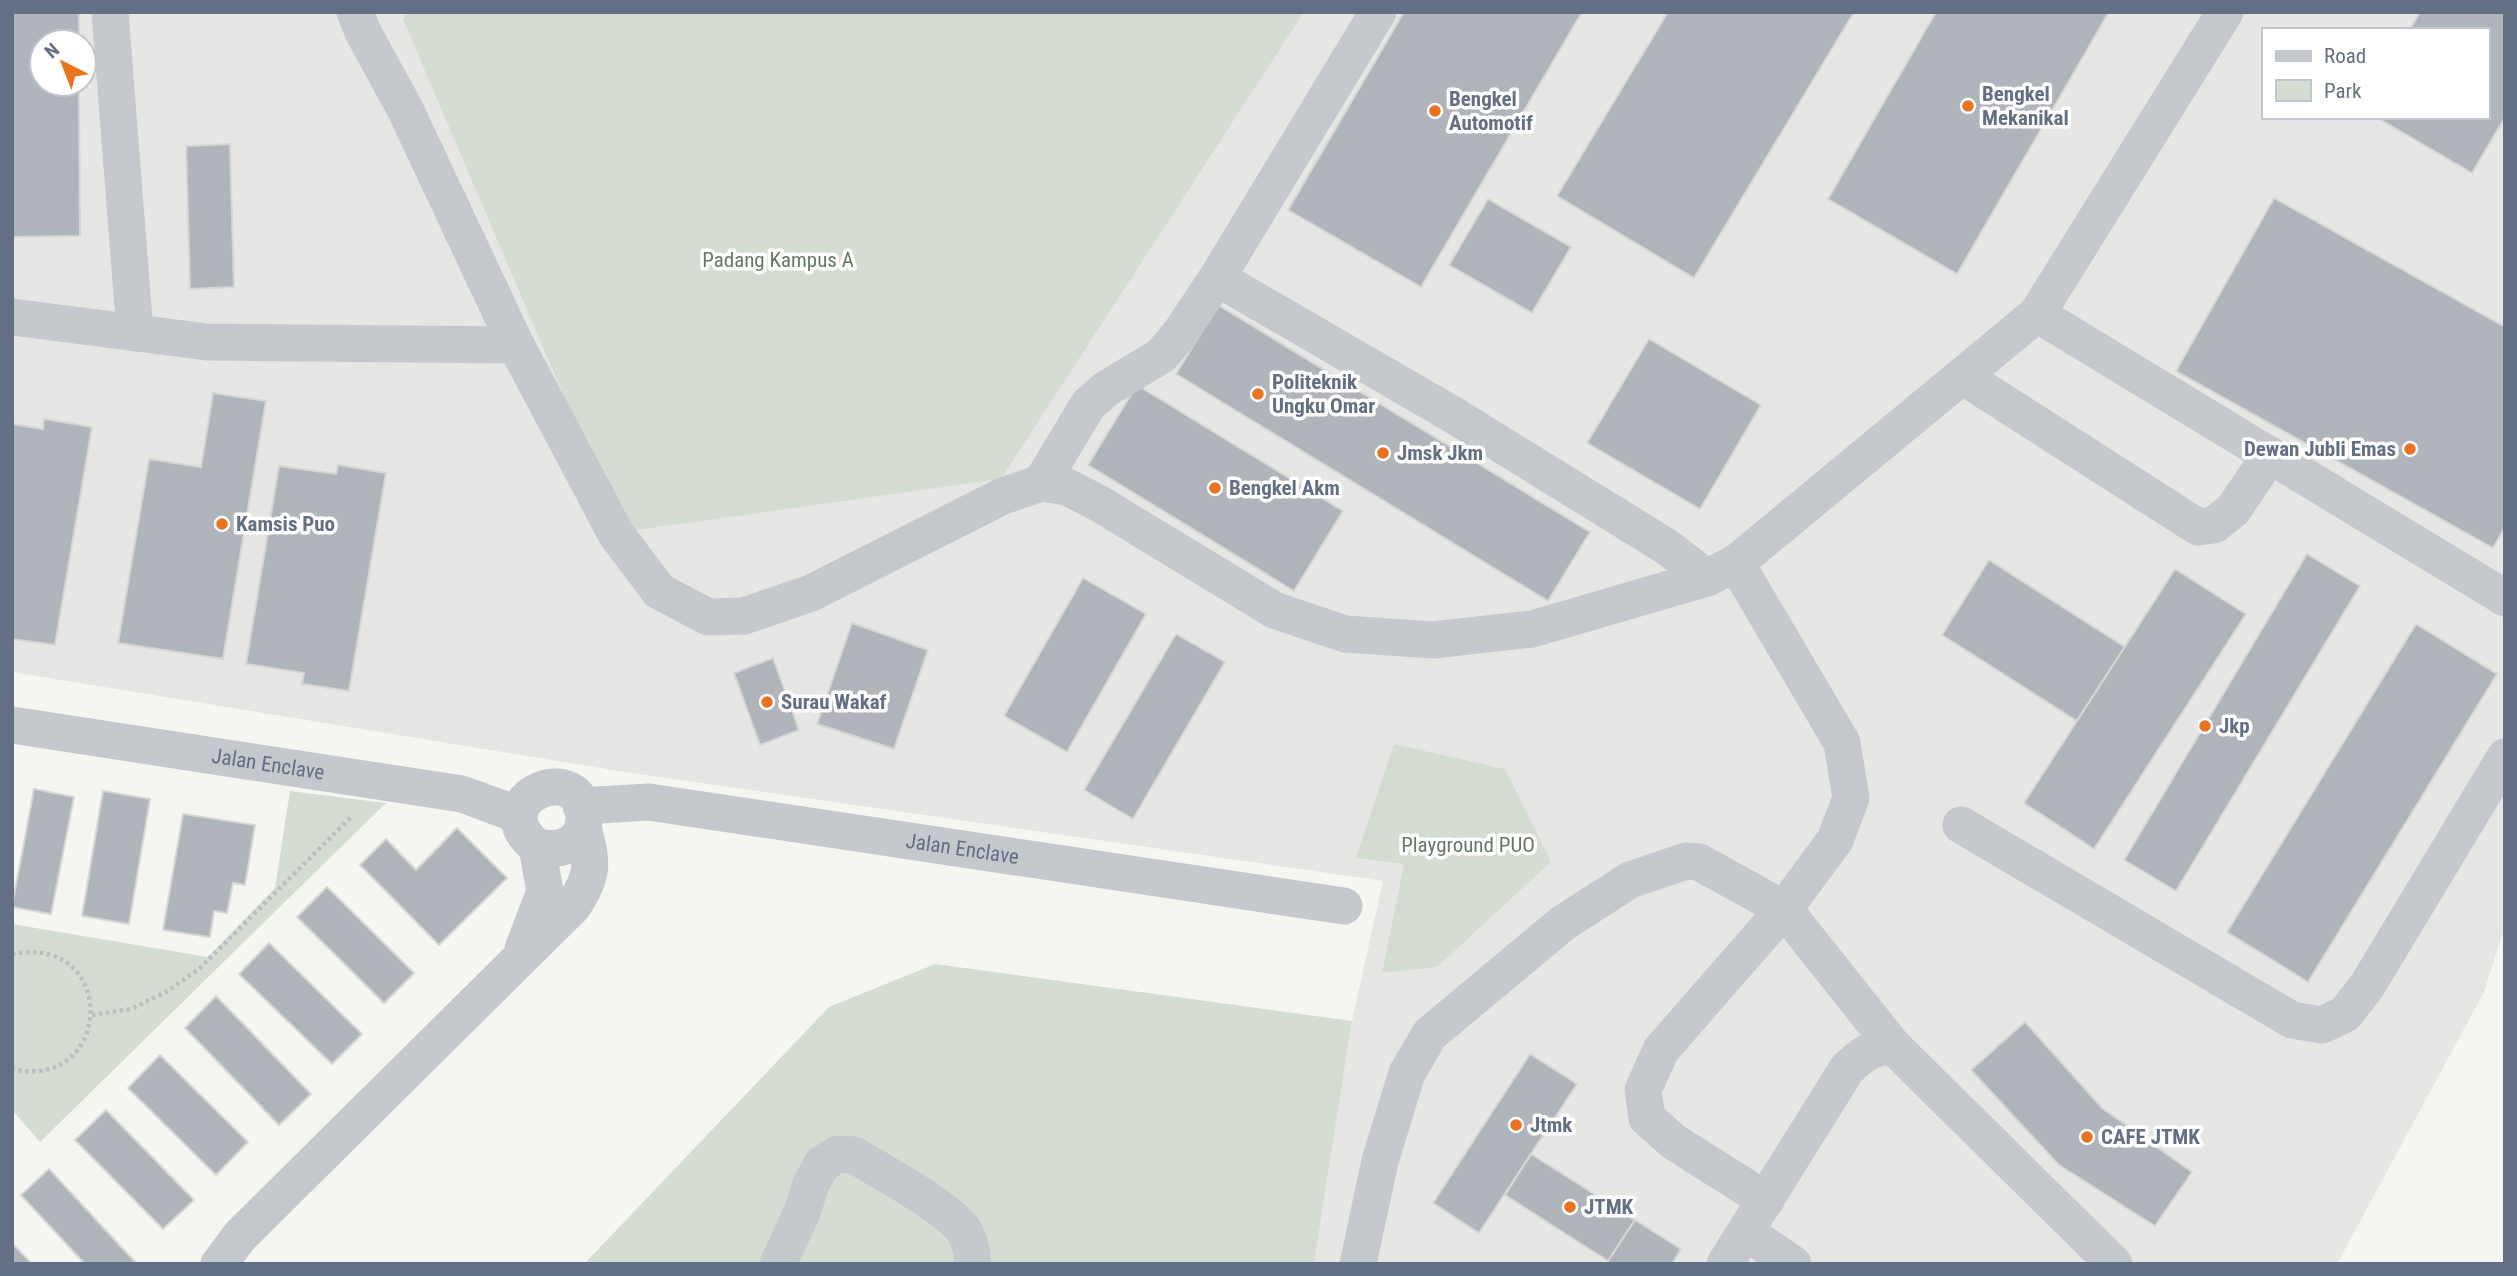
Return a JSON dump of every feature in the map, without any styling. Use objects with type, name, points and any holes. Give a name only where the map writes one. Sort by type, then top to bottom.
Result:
[{"type":"street","points":[[110,12],[135,333]]},
{"type":"street","points":[[1041,483],[1088,405],[1106,389],[1162,355],[1181,332],[1217,278],[1378,12]]},
{"type":"street","points":[[366,19],[405,109],[516,345],[617,534],[659,591],[708,617],[744,616],[811,593],[1003,496],[1041,483],[1067,487],[1100,504],[1274,610],[1345,634],[1433,640],[1532,629],[1721,570],[2036,314],[2225,12]]},
{"type":"street","points":[[1217,278],[1455,416],[1667,547],[1721,570],[1842,743],[1851,798],[1835,840],[1784,909],[1661,1050],[1643,1090],[1647,1118],[1674,1142],[1766,1200]]},
{"type":"street","points":[[2036,314],[2504,595]]},
{"type":"street","points":[[12,317],[207,342],[516,345]]},
{"type":"street","points":[[1962,376],[2199,527],[2214,525],[2233,510],[2270,455]]},
{"type":"street","name":"Jalan Enclave","points":[[12,724],[462,794],[519,815]]},
{"type":"street","points":[[1961,825],[2292,1020],[2322,1025],[2345,1014],[2367,986],[2505,757]]},
{"type":"street","points":[[219,1264],[240,1237],[573,906],[587,885],[592,860],[582,816],[575,795],[553,786],[541,788],[531,794],[519,815],[521,828],[527,839],[537,847],[562,849],[571,844],[582,816]]},
{"type":"street","name":"Jalan Enclave","points":[[582,816],[649,802],[1343,906]]},
{"type":"street","points":[[519,960],[545,891],[537,847]]},
{"type":"street","points":[[1358,1264],[1380,1161],[1407,1073],[1430,1034],[1563,923],[1630,880],[1686,861],[1699,862],[1784,909],[1893,1046],[2114,1264]]},
{"type":"street","points":[[1725,1264],[1847,1069],[1864,1053],[1879,1046],[1893,1046]]},
{"type":"street","points":[[778,1264],[803,1210],[810,1186],[822,1164],[838,1154],[854,1155],[939,1209],[963,1229],[974,1256],[972,1264]]},
{"type":"street","points":[[1746,1232],[1793,1264]]},
{"type":"path","points":[[92,1015],[131,1009],[166,992],[200,968],[386,782]]},
{"type":"path","points":[[12,954],[46,952],[62,958],[85,982],[91,998],[92,1015],[88,1034],[78,1050],[64,1063],[46,1070],[27,1072],[12,1069]]},
{"type":"shaded area","name":"Politeknik Ungku Omar","points":[[12,12],[2505,12],[2505,926],[2484,992],[2337,1264],[1314,1264],[1352,1021],[1383,881],[631,773],[12,672]]},
{"type":"green space","name":"Padang Kampus A","points":[[408,12],[1304,12],[1001,479],[622,532],[403,19]]},
{"type":"green space","name":"Playground PUO","points":[[1394,744],[1505,769],[1551,862],[1437,967],[1382,973],[1404,864],[1356,858]]},
{"type":"green space","points":[[290,791],[386,803],[40,1142],[12,1110],[12,924],[208,957],[275,888]]},
{"type":"green space","points":[[935,964],[1352,1021],[1314,1264],[584,1264],[829,1007]]},
{"type":"building","points":[[12,12],[79,12],[79,28],[28,28],[28,98],[79,98],[80,236],[12,237]]},
{"type":"building","name":"Bengkel Automotif","points":[[1404,12],[1582,12],[1421,287],[1288,210]]},
{"type":"building","points":[[1668,12],[1854,12],[1694,278],[1557,196]]},
{"type":"building","name":"Bengkel Mekanikal","points":[[1936,12],[2109,12],[1957,274],[1828,199]]},
{"type":"building","points":[[2420,12],[2505,12],[2505,117],[2472,173],[2379,119],[2489,119],[2489,28],[2411,28]]},
{"type":"building","points":[[230,144],[234,287],[190,289],[186,146]]},
{"type":"building","name":"Dewan Jubli Emas","points":[[2274,198],[2505,327],[2505,527],[2493,548],[2176,371]]},
{"type":"building","points":[[1488,199],[1571,247],[1532,313],[1449,265]]},
{"type":"building","name":"Jmsk Jkm","points":[[1218,305],[1590,532],[1548,601],[1176,374]]},
{"type":"building","points":[[1649,339],[1761,405],[1700,509],[1587,443]]},
{"type":"building","name":"Bengkel Akm","points":[[1137,385],[1343,511],[1294,591],[1088,465]]},
{"type":"building","points":[[213,393],[266,401],[223,659],[118,643],[149,459],[201,467]]},
{"type":"building","points":[[44,419],[92,427],[55,645],[12,639],[12,424],[43,429]]},
{"type":"building","points":[[338,465],[386,473],[349,691],[302,684],[304,673],[246,664],[279,466],[336,474]]},
{"type":"building","points":[[2307,554],[2360,586],[2176,891],[2124,860]]},
{"type":"building","points":[[1989,560],[2125,647],[2077,721],[1942,635]]},
{"type":"building","points":[[2175,569],[2246,614],[2094,849],[2024,803]]},
{"type":"building","points":[[1083,578],[1146,614],[1067,752],[1004,716]]},
{"type":"building","points":[[852,623],[928,650],[894,749],[817,724]]},
{"type":"building","points":[[2416,624],[2497,674],[2308,982],[2227,932]]},
{"type":"building","points":[[1176,634],[1225,662],[1133,819],[1084,790]]},
{"type":"building","name":"Surau Wakaf","points":[[773,658],[799,730],[760,745],[734,673]]},
{"type":"building","points":[[34,789],[74,797],[51,914],[12,907]]},
{"type":"building","points":[[103,791],[150,799],[129,924],[82,916]]},
{"type":"building","points":[[183,814],[255,825],[245,885],[233,883],[227,913],[214,911],[210,937],[163,930]]},
{"type":"building","points":[[457,828],[507,878],[439,945],[360,865],[386,839],[416,870]]},
{"type":"building","points":[[327,887],[414,973],[384,1003],[297,917]]},
{"type":"building","points":[[269,943],[362,1034],[332,1064],[239,974]]},
{"type":"building","points":[[216,996],[311,1094],[279,1125],[185,1028]]},
{"type":"building","name":"CAFE JTMK","points":[[2025,1022],[2102,1108],[2192,1172],[2155,1226],[2059,1165],[1971,1070]]},
{"type":"building","points":[[1530,1054],[1577,1084],[1479,1233],[1433,1203]]},
{"type":"building","points":[[160,1055],[248,1142],[216,1175],[128,1088]]},
{"type":"building","points":[[106,1110],[194,1200],[163,1229],[75,1140]]},
{"type":"building","name":"JTMK","points":[[1531,1154],[1635,1220],[1608,1261],[1505,1195]]},
{"type":"building","points":[[49,1169],[135,1262],[133,1264],[85,1264],[21,1195]]},
{"type":"building","points":[[1635,1220],[1681,1249],[1672,1264],[1606,1264]]},
{"type":"building","points":[[12,1243],[32,1264],[12,1264]]},
{"type":"place","name":"Bengkel Mekanikal","points":[[1968,106]]},
{"type":"place","name":"Bengkel Automotif","points":[[1435,111]]},
{"type":"place","name":"Politeknik Ungku Omar","points":[[1258,394]]},
{"type":"place","name":"Dewan Jubli Emas","points":[[2410,449]]},
{"type":"place","name":"Jmsk Jkm","points":[[1383,453]]},
{"type":"place","name":"Bengkel Akm","points":[[1215,488]]},
{"type":"place","name":"Kamsis Puo","points":[[222,524]]},
{"type":"place","name":"Surau Wakaf","points":[[767,702]]},
{"type":"place","name":"Jkp","points":[[2205,726]]},
{"type":"place","name":"Jtmk","points":[[1516,1125]]},
{"type":"place","name":"CAFE JTMK","points":[[2087,1137]]},
{"type":"place","name":"JTMK","points":[[1570,1207]]}]
